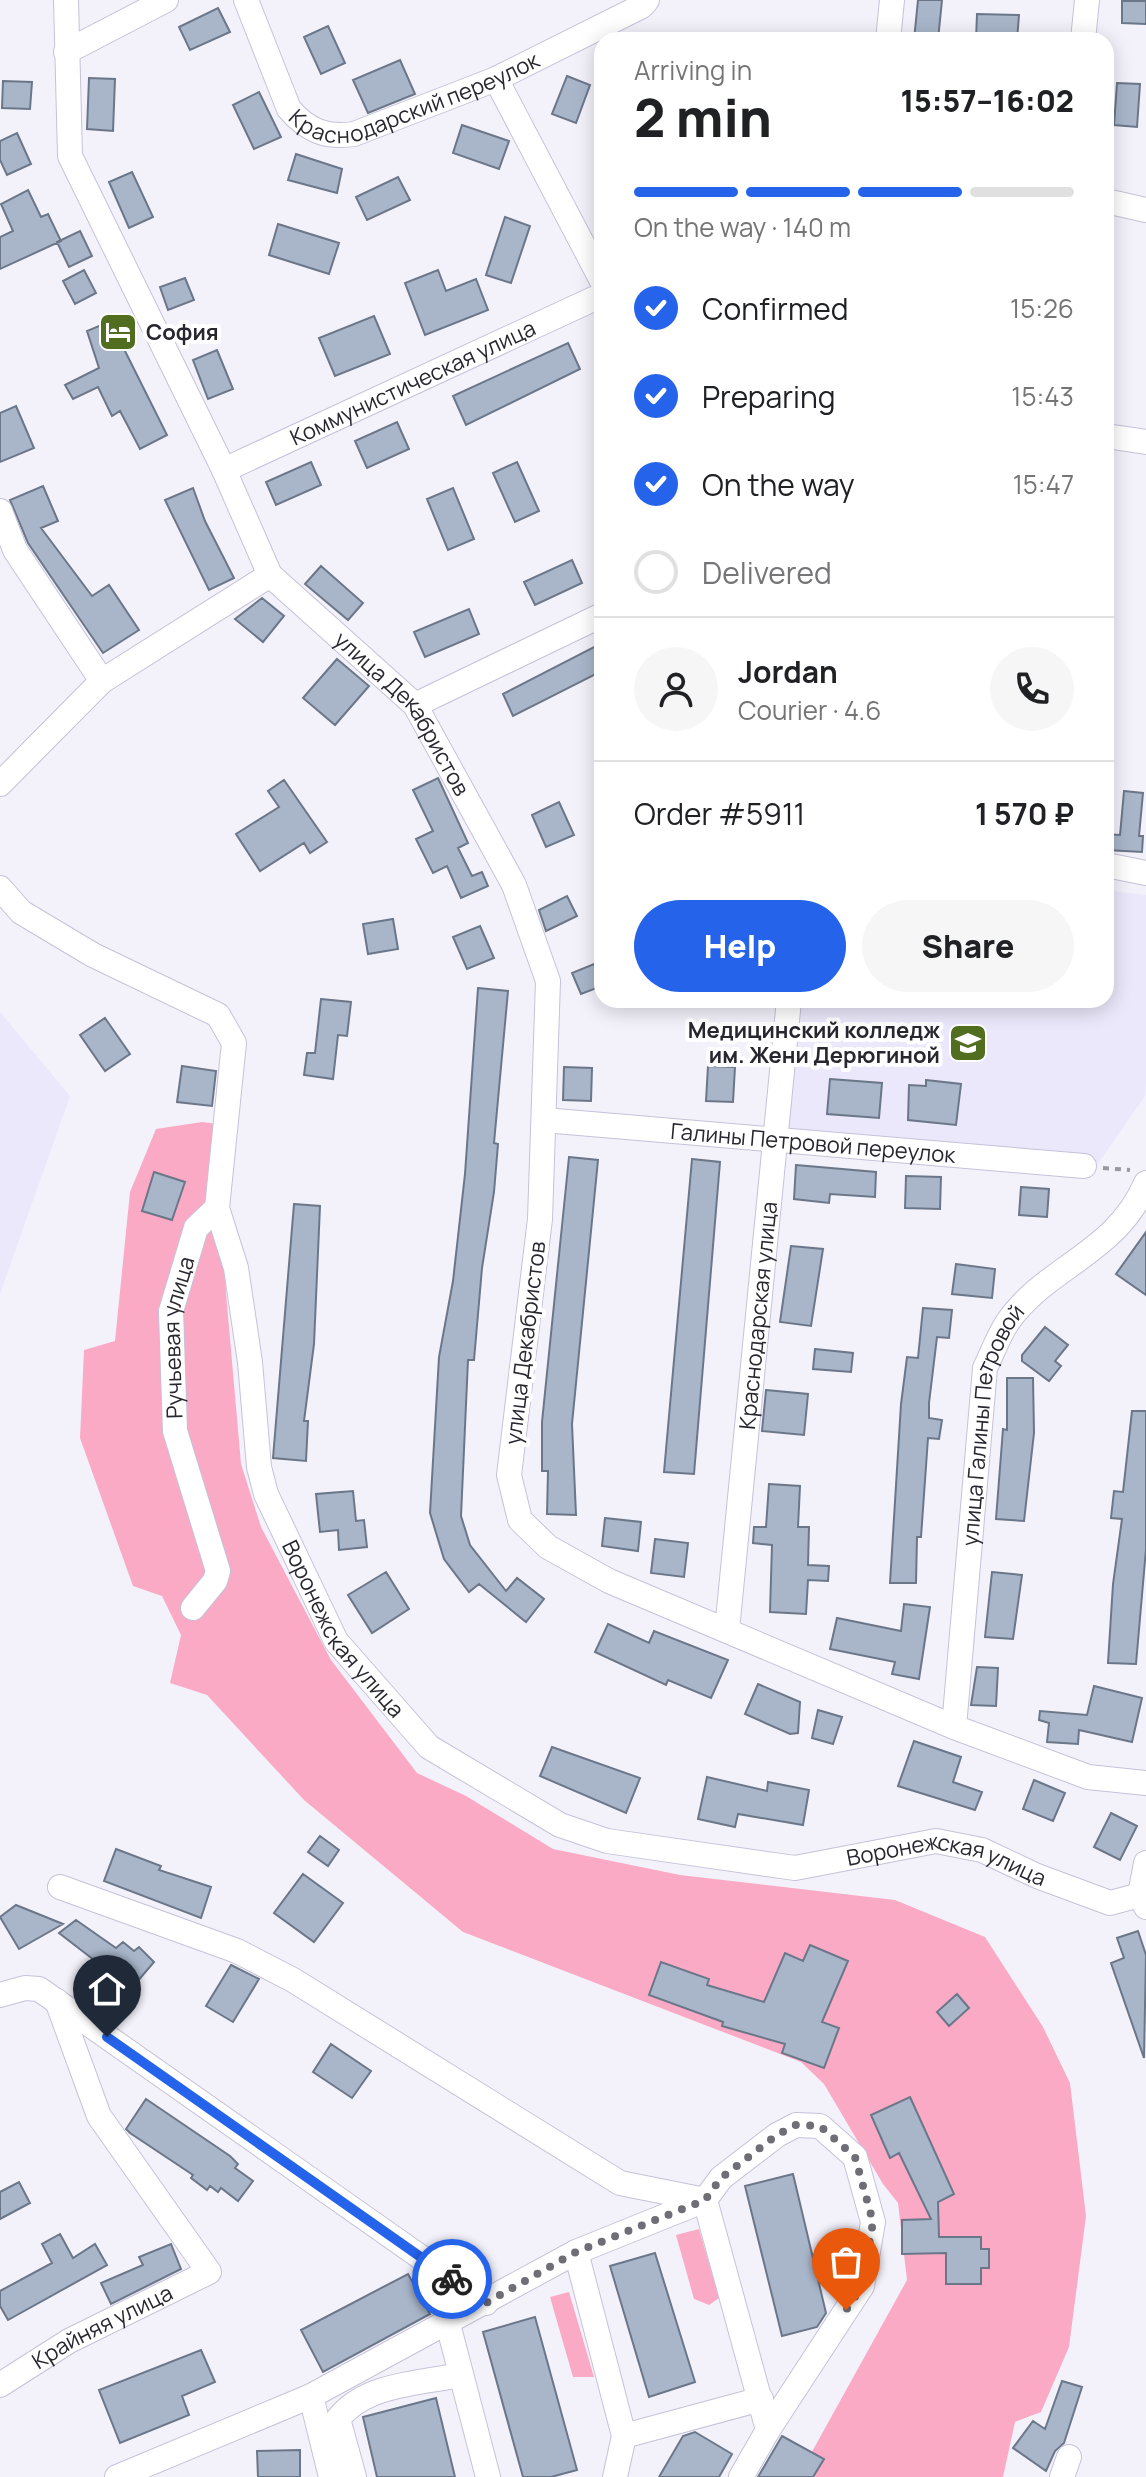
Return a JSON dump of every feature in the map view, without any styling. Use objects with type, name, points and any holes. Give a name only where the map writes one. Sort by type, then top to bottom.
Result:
[{"type":"street","name":"улица Декабристов","points":[[66,0],[70,156],[224,470],[270,575],[415,705],[514,885],[548,981],[540,1219],[509,1475],[520,1520],[548,1547],[609,1581],[954,1727],[1088,1777],[1146,1783]]},
{"type":"street","points":[[66,52],[166,0]]},
{"type":"street","name":"Краснодарский переулок","points":[[246,0],[289,109],[301,123],[317,133],[336,136],[354,134],[496,79],[642,6],[647,0]]},
{"type":"street","points":[[889,32],[892,0]]},
{"type":"street","points":[[1084,32],[1087,0]]},
{"type":"street","points":[[496,79],[594,266]]},
{"type":"street","points":[[1114,203],[1146,210]]},
{"type":"street","name":"Коммунистическая улица","points":[[224,470],[594,299]]},
{"type":"street","points":[[1114,437],[1146,442]]},
{"type":"street","points":[[0,511],[15,550],[102,681]]},
{"type":"street","points":[[0,784],[102,681],[270,575]]},
{"type":"street","points":[[415,705],[594,619]]},
{"type":"street","points":[[1114,867],[1146,873]]},
{"type":"street","name":"Воронежская улица","points":[[0,888],[21,912],[93,955],[203,1005],[227,1026],[234,1043],[217,1208],[236,1268],[250,1362],[259,1467],[266,1494],[336,1641],[429,1747],[560,1825],[607,1841],[795,1868],[936,1841],[982,1850],[1037,1876],[1110,1903],[1143,1901]]},
{"type":"street","name":"Краснодарская улица","points":[[727,1630],[788,1008]]},
{"type":"street","name":"Галины Петровой переулок","points":[[544,1120],[1084,1166]]},
{"type":"street","name":"улица Галины Петровой","points":[[954,1727],[985,1368],[1008,1322],[1040,1290],[1114,1234],[1140,1192]]},
{"type":"street","name":"Ручьевая улица","points":[[193,1608],[215,1581],[218,1571],[175,1431],[171,1311],[196,1228],[217,1208]]},
{"type":"street","points":[[1143,1901],[1146,1863]]},
{"type":"street","points":[[60,1887],[237,1951],[293,1980],[620,2183],[705,2200]]},
{"type":"street","points":[[0,1995],[39,1989],[486,2303]]},
{"type":"street","name":"Крайняя улица","points":[[0,2385],[69,2341],[209,2272],[99,2116],[57,2001]]},
{"type":"street","points":[[117,2477],[311,2396],[576,2252],[705,2200],[721,2178],[777,2135],[796,2125],[820,2126],[855,2157],[873,2222],[862,2286],[741,2477]]},
{"type":"street","points":[[705,2200],[768,2430]]},
{"type":"street","points":[[576,2252],[624,2436],[615,2477]]},
{"type":"street","points":[[448,2324],[488,2477]]},
{"type":"street","points":[[354,2477],[338,2419],[352,2401],[391,2388],[461,2375]]},
{"type":"street","points":[[311,2396],[331,2477]]},
{"type":"street","points":[[624,2436],[761,2399]]},
{"type":"path","points":[[1084,1166],[1140,1192]]},
{"type":"shaded area","name":"Медицинский колледж им. Жени Дерюгиной","points":[[1114,891],[1146,895],[1145,1096],[1097,1165],[782,1135],[794,1008],[1114,1008]]},
{"type":"shaded area","points":[[0,1012],[70,1096],[0,1294]]},
{"type":"shaded area","points":[[202,1122],[218,1124],[226,1293],[241,1464],[261,1527],[331,1660],[417,1773],[466,1796],[553,1849],[680,1875],[895,1900],[985,1937],[1043,2027],[1070,2083],[1086,2216],[1069,2347],[1041,2412],[1015,2422],[1003,2477],[798,2477],[907,2280],[898,2203],[883,2184],[824,2084],[801,2062],[463,1932],[304,1800],[207,1695],[170,1683],[181,1635],[162,1596],[133,1586],[80,1438],[84,1350],[115,1341],[130,1192],[156,1129]]},
{"type":"shaded area","points":[[699,2229],[719,2298],[709,2305],[694,2299],[676,2235]]},
{"type":"shaded area","points":[[569,2292],[594,2377],[573,2377],[550,2297]]},
{"type":"building","points":[[918,0],[942,0],[939,32],[915,32]]},
{"type":"building","points":[[1122,1],[1146,1],[1146,24],[1122,23]]},
{"type":"building","points":[[218,8],[230,32],[190,50],[179,27]]},
{"type":"building","points":[[977,14],[1019,15],[1018,32],[976,32]]},
{"type":"building","points":[[328,26],[345,63],[321,74],[304,37]]},
{"type":"building","points":[[400,60],[415,94],[368,113],[353,80]]},
{"type":"building","points":[[567,76],[590,85],[576,123],[552,114]]},
{"type":"building","points":[[89,78],[115,79],[113,131],[87,129]]},
{"type":"building","points":[[3,81],[32,82],[30,109],[2,108]]},
{"type":"building","points":[[1117,83],[1140,84],[1137,127],[1114,125]]},
{"type":"building","points":[[259,92],[281,137],[254,149],[233,105]]},
{"type":"building","points":[[462,125],[509,141],[499,169],[453,153]]},
{"type":"building","points":[[17,133],[31,164],[7,175],[0,160],[0,141]]},
{"type":"building","points":[[296,154],[342,169],[337,193],[288,180]]},
{"type":"building","points":[[132,172],[153,217],[129,228],[109,182]]},
{"type":"building","points":[[398,177],[410,200],[367,220],[356,197]]},
{"type":"building","points":[[28,190],[41,217],[48,214],[61,241],[0,269],[0,237],[13,231],[1,204]]},
{"type":"building","points":[[505,217],[530,226],[511,283],[486,275]]},
{"type":"building","points":[[278,224],[339,243],[329,274],[269,255]]},
{"type":"building","points":[[80,231],[92,256],[69,267],[57,242]]},
{"type":"building","points":[[84,270],[96,293],[75,304],[63,281]]},
{"type":"building","points":[[438,270],[446,291],[476,279],[488,310],[425,335],[405,283]]},
{"type":"building","points":[[185,278],[194,300],[168,310],[160,287]]},
{"type":"building","points":[[374,316],[390,354],[335,376],[319,338]]},
{"type":"building","points":[[118,318],[129,345],[123,347],[167,435],[140,449],[120,411],[112,416],[98,387],[73,399],[65,385],[99,368],[87,331]]},
{"type":"building","points":[[568,343],[580,369],[466,425],[453,396]]},
{"type":"building","points":[[217,350],[233,389],[208,399],[193,360]]},
{"type":"building","points":[[16,406],[34,448],[0,462],[0,413]]},
{"type":"building","points":[[397,422],[409,449],[367,468],[355,441]]},
{"type":"building","points":[[311,462],[321,485],[276,505],[266,482]]},
{"type":"building","points":[[517,462],[539,511],[515,522],[493,473]]},
{"type":"building","points":[[43,486],[58,521],[41,528],[92,596],[109,585],[139,630],[103,653],[28,543],[10,500]]},
{"type":"building","points":[[193,488],[205,521],[234,578],[209,590],[165,500]]},
{"type":"building","points":[[453,488],[474,539],[448,550],[427,499]]},
{"type":"building","points":[[572,560],[582,583],[535,605],[524,582]]},
{"type":"building","points":[[321,566],[363,603],[348,620],[305,584]]},
{"type":"building","points":[[262,598],[284,616],[263,642],[235,619]]},
{"type":"building","points":[[469,609],[479,634],[425,657],[414,632]]},
{"type":"building","points":[[594,647],[594,675],[513,716],[503,694]]},
{"type":"building","points":[[337,659],[369,686],[335,725],[303,698]]},
{"type":"building","points":[[438,778],[468,843],[458,848],[472,876],[482,872],[488,886],[461,898],[447,866],[433,873],[416,839],[433,831],[413,790]]},
{"type":"building","points":[[284,780],[327,842],[310,853],[304,843],[260,871],[236,834],[279,807],[268,791]]},
{"type":"building","points":[[1124,791],[1143,793],[1139,836],[1143,836],[1142,852],[1114,850],[1114,835],[1120,835]]},
{"type":"building","points":[[559,802],[574,835],[546,847],[532,815]]},
{"type":"building","points":[[567,896],[577,916],[546,931],[539,910]]},
{"type":"building","points":[[393,919],[398,949],[368,954],[363,924]]},
{"type":"building","points":[[480,926],[494,958],[467,969],[453,937]]},
{"type":"building","points":[[594,964],[594,989],[581,994],[572,973]]},
{"type":"building","points":[[478,988],[508,991],[494,1143],[498,1144],[494,1192],[482,1268],[474,1360],[468,1360],[461,1516],[470,1545],[506,1591],[517,1578],[544,1599],[526,1622],[479,1584],[469,1592],[444,1559],[430,1513],[439,1357],[453,1281],[465,1174]]},
{"type":"building","points":[[321,999],[351,1002],[347,1036],[338,1035],[333,1079],[304,1075],[307,1053],[315,1053]]},
{"type":"building","points":[[105,1018],[130,1054],[105,1071],[80,1035]]},
{"type":"building","points":[[182,1066],[216,1071],[212,1106],[177,1102]]},
{"type":"building","points":[[708,1066],[735,1067],[733,1102],[706,1101]]},
{"type":"building","points":[[564,1067],[592,1068],[591,1101],[563,1100]]},
{"type":"building","points":[[830,1079],[882,1083],[879,1118],[827,1114]]},
{"type":"building","points":[[926,1080],[961,1084],[956,1125],[908,1120],[909,1085],[926,1086]]},
{"type":"building","points":[[569,1157],[598,1160],[572,1424],[576,1515],[547,1514],[548,1471],[542,1471],[542,1422]]},
{"type":"building","points":[[692,1159],[720,1162],[694,1474],[664,1472]]},
{"type":"building","points":[[796,1165],[876,1172],[875,1197],[830,1194],[829,1203],[794,1199]]},
{"type":"building","points":[[154,1172],[185,1182],[172,1220],[142,1211]]},
{"type":"building","points":[[906,1176],[941,1177],[940,1209],[905,1208]]},
{"type":"building","points":[[1021,1187],[1049,1189],[1047,1217],[1019,1215]]},
{"type":"building","points":[[294,1204],[320,1206],[314,1344],[304,1421],[308,1421],[306,1461],[273,1458]]},
{"type":"building","points":[[1146,1232],[1146,1295],[1116,1274]]},
{"type":"building","points":[[791,1246],[823,1249],[811,1326],[780,1322]]},
{"type":"building","points":[[956,1264],[995,1269],[992,1298],[952,1294]]},
{"type":"building","points":[[923,1308],[952,1310],[949,1338],[937,1337],[929,1403],[929,1418],[942,1420],[939,1439],[928,1438],[921,1537],[917,1537],[916,1583],[890,1583],[901,1404],[907,1357],[918,1358]]},
{"type":"building","points":[[1045,1327],[1068,1345],[1055,1361],[1061,1366],[1049,1381],[1022,1361],[1022,1355]]},
{"type":"building","points":[[815,1349],[853,1353],[851,1372],[813,1369]]},
{"type":"building","points":[[1007,1378],[1033,1378],[1034,1433],[1024,1521],[996,1519],[1003,1429],[1007,1430]]},
{"type":"building","points":[[766,1390],[808,1394],[804,1435],[762,1431]]},
{"type":"building","points":[[1132,1411],[1146,1411],[1146,1549],[1136,1664],[1108,1663],[1113,1584],[1122,1519],[1111,1518],[1114,1491],[1123,1492]]},
{"type":"building","points":[[769,1484],[800,1486],[798,1527],[809,1527],[808,1565],[829,1566],[828,1581],[808,1580],[806,1614],[770,1612],[772,1545],[753,1543],[754,1527],[766,1527]]},
{"type":"building","points":[[353,1491],[356,1521],[364,1520],[367,1547],[339,1550],[338,1530],[320,1532],[316,1494]]},
{"type":"building","points":[[605,1518],[641,1522],[638,1551],[602,1546]]},
{"type":"building","points":[[655,1539],[688,1543],[684,1577],[651,1573]]},
{"type":"building","points":[[386,1572],[409,1609],[372,1633],[348,1595]]},
{"type":"building","points":[[992,1572],[1022,1575],[1013,1639],[985,1637]]},
{"type":"building","points":[[904,1604],[930,1607],[919,1679],[892,1674],[895,1662],[830,1649],[837,1618],[901,1631]]},
{"type":"building","points":[[608,1624],[649,1643],[654,1631],[728,1660],[711,1698],[668,1680],[666,1685],[595,1652]]},
{"type":"building","points":[[977,1667],[998,1668],[996,1706],[971,1705]]},
{"type":"building","points":[[758,1684],[800,1702],[798,1733],[790,1734],[745,1714]]},
{"type":"building","points":[[1094,1686],[1142,1698],[1132,1742],[1079,1730],[1078,1744],[1047,1742],[1049,1723],[1039,1720],[1040,1711],[1087,1715]]},
{"type":"building","points":[[818,1710],[842,1717],[833,1744],[812,1738]]},
{"type":"building","points":[[914,1741],[961,1757],[953,1782],[982,1792],[975,1810],[898,1786]]},
{"type":"building","points":[[552,1747],[640,1778],[626,1813],[540,1776]]},
{"type":"building","points":[[707,1777],[767,1791],[768,1782],[809,1790],[803,1825],[738,1814],[735,1827],[698,1819]]},
{"type":"building","points":[[1034,1780],[1065,1793],[1053,1821],[1023,1809]]},
{"type":"building","points":[[1111,1813],[1137,1826],[1120,1860],[1094,1847]]},
{"type":"building","points":[[320,1836],[339,1850],[328,1866],[308,1852]]},
{"type":"building","points":[[116,1849],[161,1866],[159,1870],[211,1887],[201,1918],[104,1881]]},
{"type":"building","points":[[303,1874],[343,1903],[314,1942],[274,1913]]},
{"type":"building","points":[[16,1905],[63,1924],[19,1949],[0,1917]]},
{"type":"building","points":[[76,1920],[116,1948],[123,1942],[134,1951],[139,1947],[154,1962],[119,2003],[104,1991],[109,1984],[98,1977],[103,1967],[59,1933]]},
{"type":"building","points":[[1138,1931],[1146,1955],[1144,2058],[1111,1963],[1124,1958],[1117,1938]]},
{"type":"building","points":[[810,1945],[848,1961],[822,2022],[839,2028],[824,2068],[782,2053],[785,2044],[722,2026],[723,2022],[649,1995],[661,1962],[709,1979],[707,1985],[764,2002],[785,1953],[803,1961]]},
{"type":"building","points":[[231,1965],[259,1979],[233,2022],[206,2006]]},
{"type":"building","points":[[957,1994],[969,2008],[949,2026],[937,2012]]},
{"type":"building","points":[[331,2044],[371,2071],[352,2098],[313,2072]]},
{"type":"building","points":[[910,2097],[954,2194],[938,2202],[939,2237],[981,2237],[981,2249],[989,2249],[989,2268],[981,2268],[981,2284],[946,2284],[946,2253],[902,2254],[902,2220],[931,2219],[899,2153],[890,2158],[871,2115]]},
{"type":"building","points":[[146,2099],[238,2164],[235,2168],[253,2181],[238,2201],[221,2188],[218,2192],[210,2186],[207,2190],[191,2178],[193,2175],[126,2129]]},
{"type":"building","points":[[793,2174],[826,2313],[817,2327],[782,2336],[745,2186]]},
{"type":"building","points":[[19,2182],[30,2203],[0,2219],[0,2192]]},
{"type":"building","points":[[60,2234],[73,2258],[95,2244],[107,2265],[8,2320],[0,2306],[0,2291],[52,2263],[42,2244]]},
{"type":"building","points":[[171,2244],[181,2269],[111,2304],[101,2283],[143,2265],[139,2257]]},
{"type":"building","points":[[655,2253],[695,2382],[649,2397],[610,2266]]},
{"type":"building","points":[[408,2274],[430,2314],[323,2372],[301,2330]]},
{"type":"building","points":[[535,2317],[577,2470],[551,2477],[523,2477],[483,2332]]},
{"type":"building","points":[[201,2350],[215,2382],[182,2396],[189,2415],[120,2443],[99,2390]]},
{"type":"building","points":[[1062,2381],[1082,2387],[1064,2443],[1055,2451],[1046,2471],[1013,2448],[1033,2421],[1045,2429]]},
{"type":"building","points":[[436,2398],[455,2477],[377,2477],[363,2417]]},
{"type":"building","points":[[695,2432],[732,2454],[719,2477],[659,2477],[683,2436]]},
{"type":"building","points":[[782,2436],[824,2459],[813,2477],[758,2477]]},
{"type":"building","points":[[300,2450],[300,2477],[258,2477],[257,2451]]},
{"type":"way so far","points":[[452,2279],[486,2303],[576,2252],[705,2200],[721,2178],[777,2135],[796,2125],[820,2126],[855,2157],[873,2222],[862,2286],[846,2310]]},
{"type":"place","name":"София","points":[[118,332]]},
{"type":"place","name":"Медицинский колледж им. Жени Дерюгиной","points":[[968,1043]]},
{"type":"route","points":[[107,2037],[452,2279]]}]
